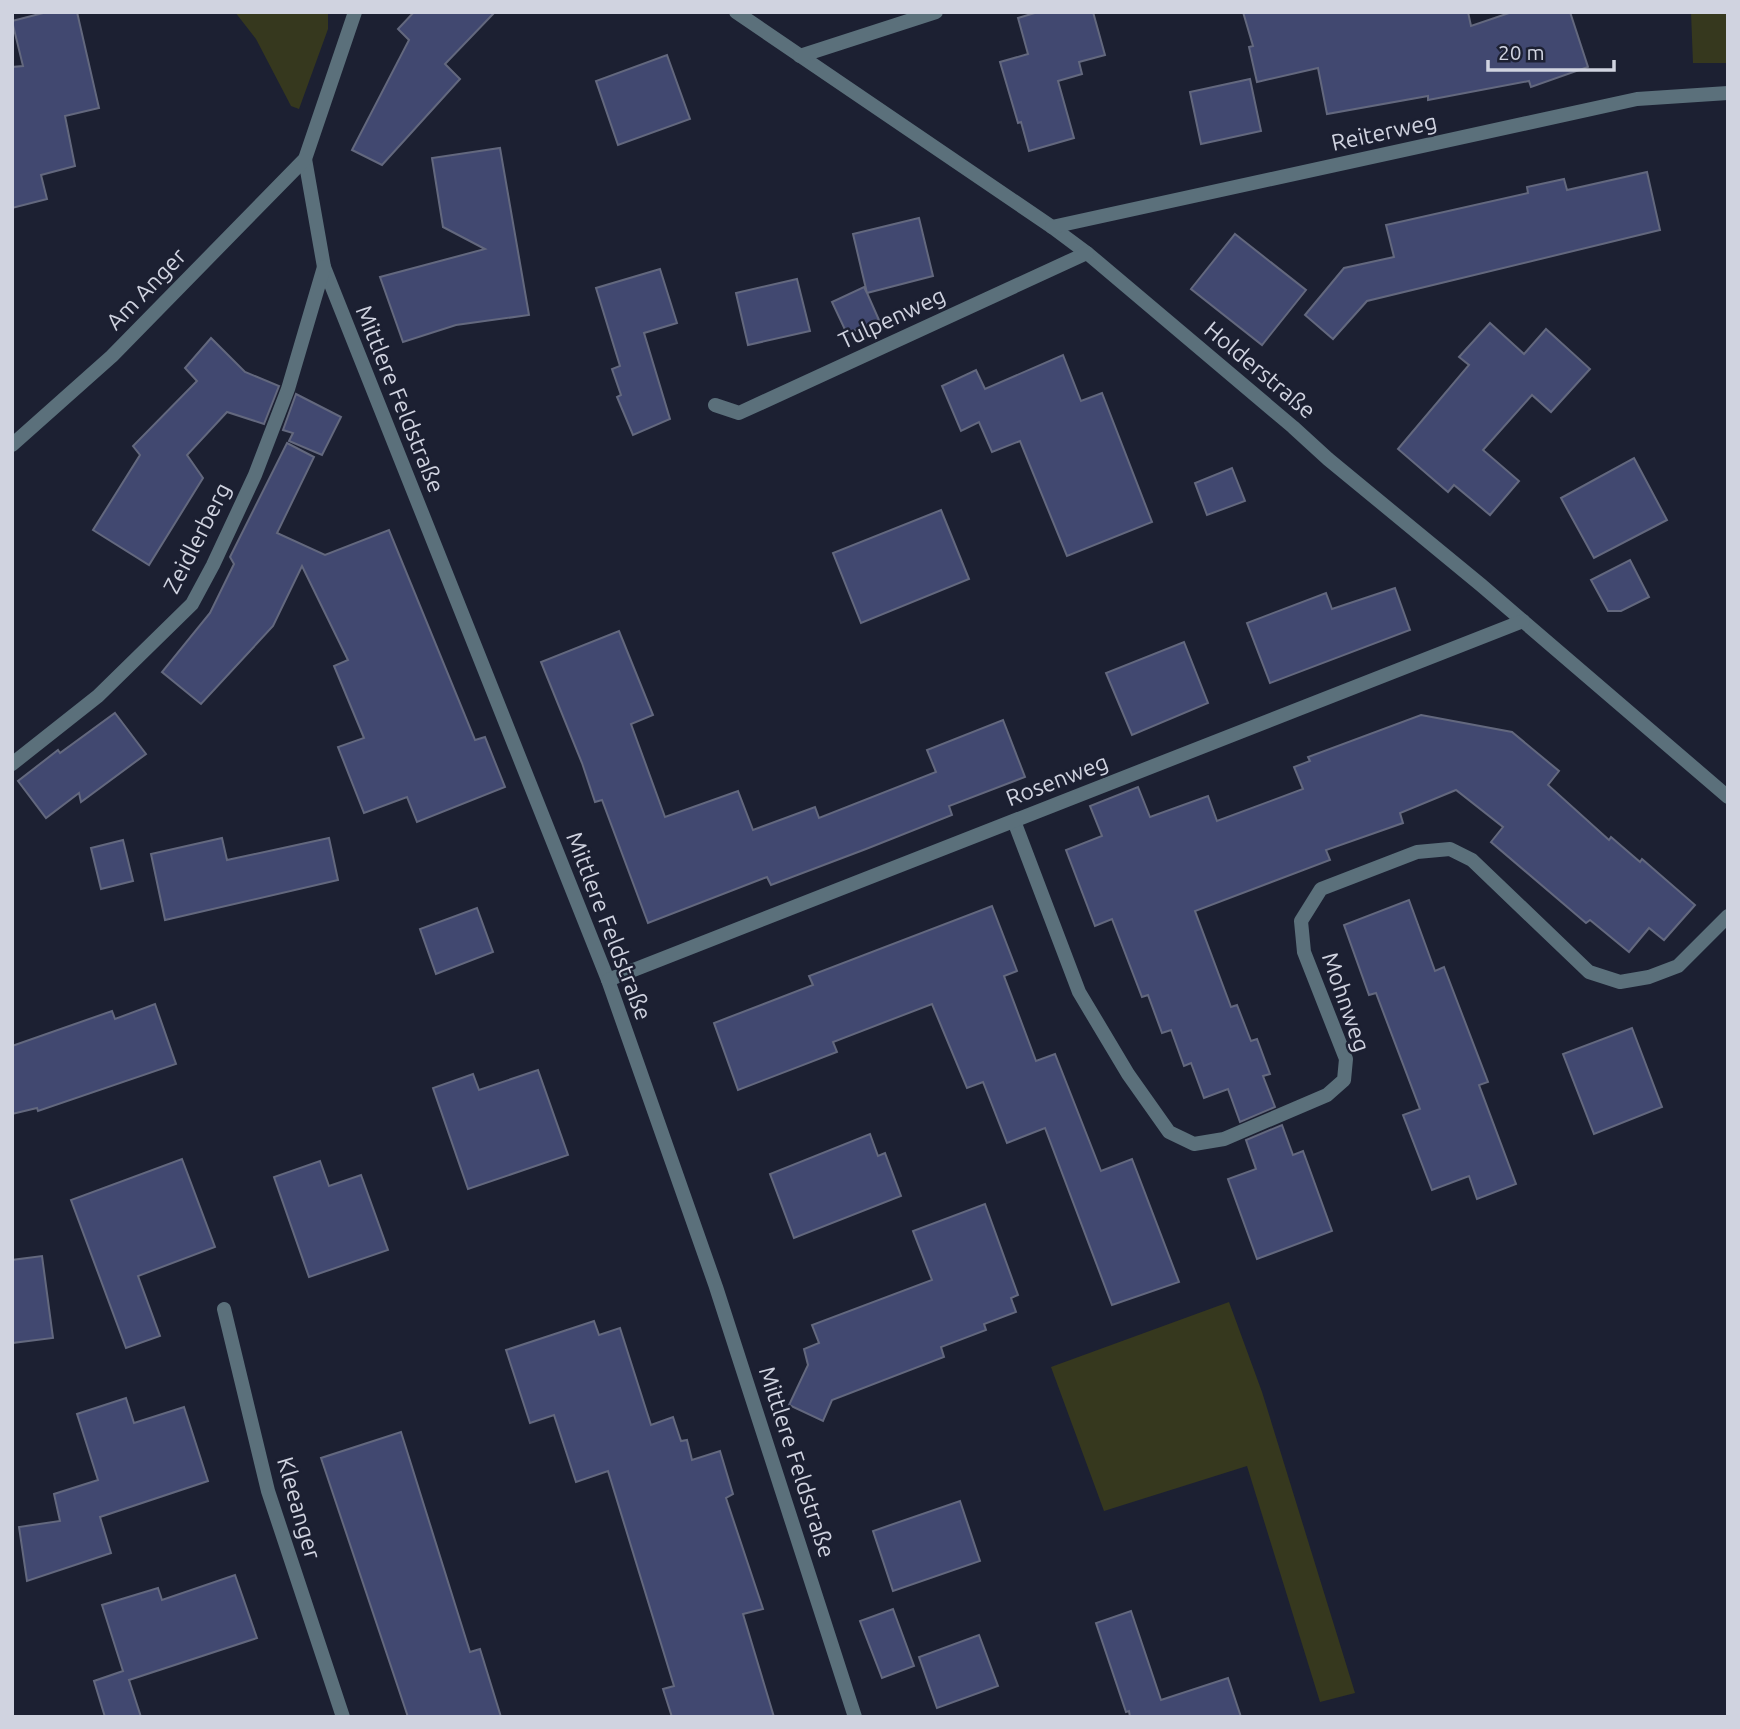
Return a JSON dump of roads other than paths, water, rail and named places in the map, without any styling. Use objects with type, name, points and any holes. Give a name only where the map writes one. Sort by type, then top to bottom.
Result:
[{"type":"street","points":[[305,159],[355,12]]},
{"type":"street","name":"Holderstraße","points":[[736,12],[1087,253],[1728,797]]},
{"type":"street","points":[[800,56],[936,12]]},
{"type":"street","name":"Reiterweg","points":[[1052,227],[1637,99],[1728,93]]},
{"type":"street","name":"Mittlere Feldstraße","points":[[305,159],[324,267],[608,980],[720,1300],[855,1717]]},
{"type":"street","name":"Am Anger","points":[[12,445],[112,356],[305,159]]},
{"type":"street","name":"Tulpenweg","points":[[715,405],[739,413],[1087,253]]},
{"type":"street","name":"Zeidlerberg","points":[[12,764],[99,696],[192,604],[213,565],[259,462],[288,389],[324,267]]},
{"type":"street","name":"Rosenweg","points":[[608,980],[1523,621]]},
{"type":"street","name":"Mohnweg","points":[[1014,821],[1079,992],[1128,1074],[1169,1132],[1194,1143],[1224,1139],[1327,1095],[1344,1080],[1346,1059],[1304,952],[1301,921],[1321,889],[1417,852],[1450,849],[1472,860],[1589,972],[1619,982],[1649,977],[1678,965],[1728,916]]},
{"type":"street","name":"Kleeanger","points":[[224,1309],[268,1491],[343,1717]]}]
